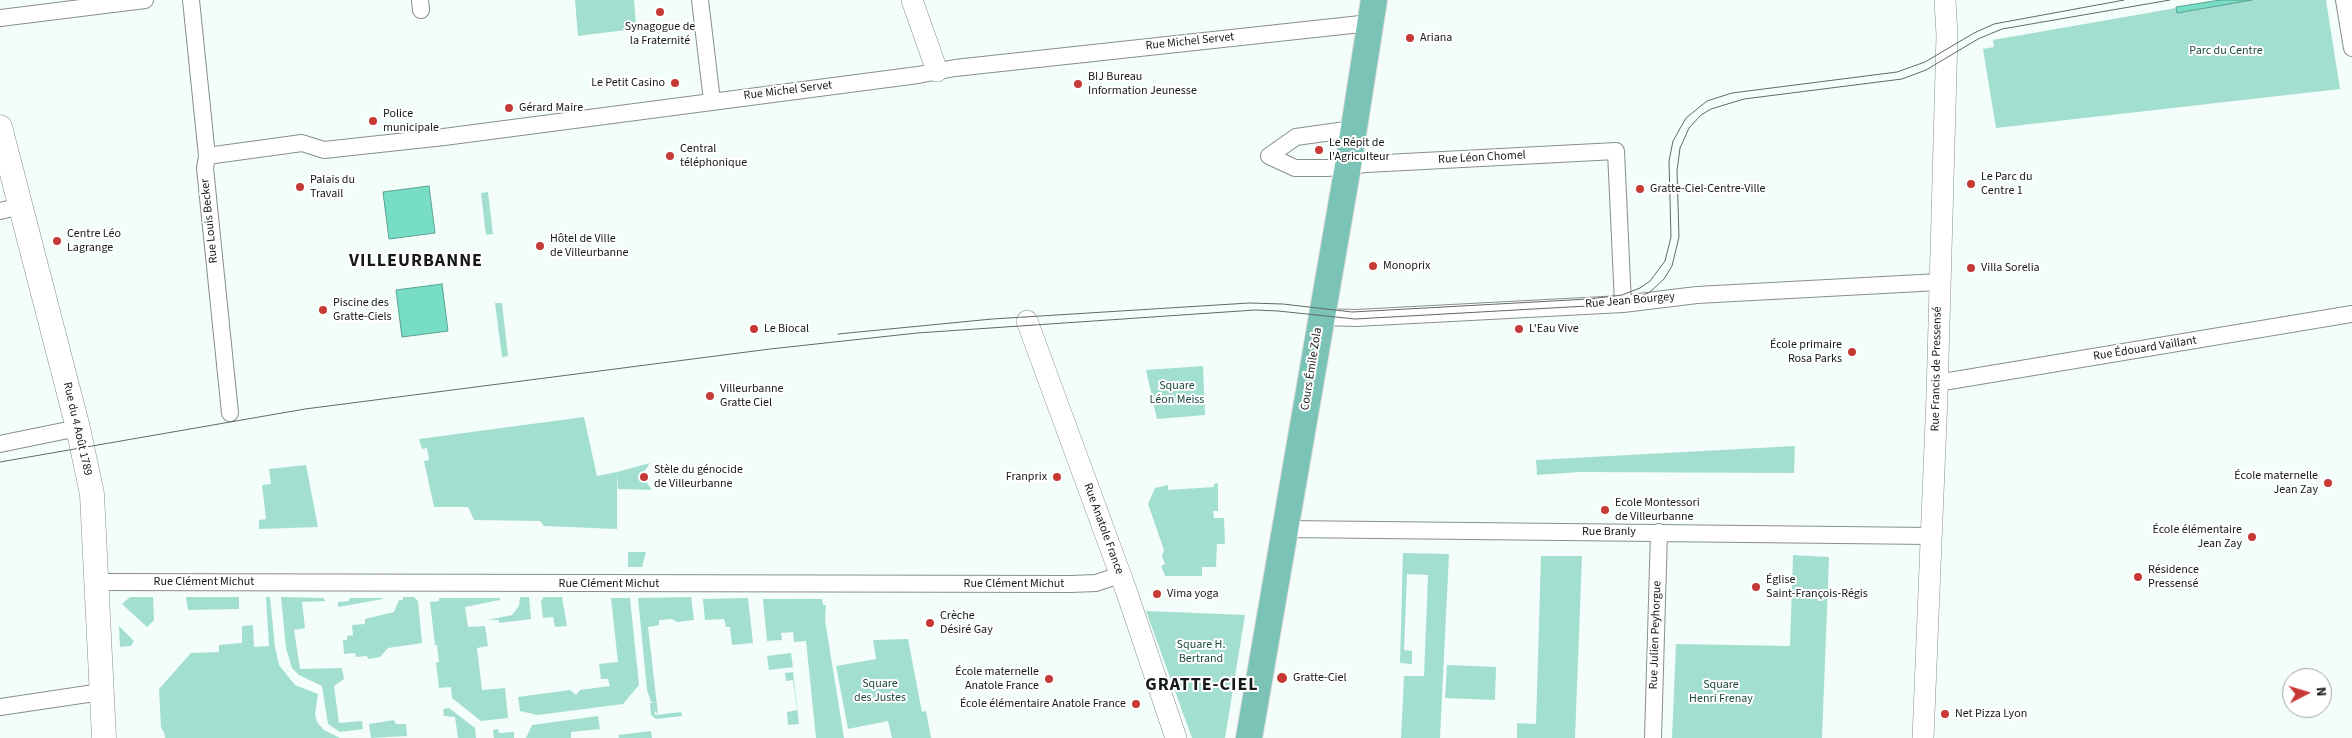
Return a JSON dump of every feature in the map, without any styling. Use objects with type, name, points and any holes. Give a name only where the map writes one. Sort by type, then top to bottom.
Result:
[{"type":"main road","name":"Cours Émile Zola","points":[[1249,738],[1286,529],[1320,317],[1348,166],[1372,12]]},
{"type":"main road","name":"Rue du 4 Août 1789","points":[[0,127],[11,208],[78,428],[92,494],[104,738]]},
{"type":"street","points":[[0,18],[145,0]]},
{"type":"street","name":"Rue Louis Becker","points":[[191,0],[208,156],[205,168],[230,413]]},
{"type":"street","points":[[700,0],[712,101]]},
{"type":"street","points":[[912,0],[937,71]]},
{"type":"street","name":"Rue Francis de Pressensé","points":[[1923,738],[1937,383],[1947,35],[1945,0]]},
{"type":"street","points":[[2344,0],[2352,48]]},
{"type":"street","name":"Rue Michel Servet","points":[[208,156],[302,143],[324,150],[458,135],[1372,12]]},
{"type":"street","name":"Rue Léon Chomel","points":[[1353,128],[1296,138],[1269,156],[1295,168],[1327,168],[1616,151],[1623,304]]},
{"type":"street","name":"Rue Jean Bourgey","points":[[1320,317],[1356,318],[1623,304],[1697,295],[1939,282]]},
{"type":"street","name":"Rue Édouard Vaillant","points":[[1937,383],[2352,314]]},
{"type":"street","name":"Rue Anatole France","points":[[1027,321],[1120,575],[1176,738]]},
{"type":"street","points":[[0,444],[78,428]]},
{"type":"street","name":"Rue Branly","points":[[1286,529],[1932,536]]},
{"type":"street","name":"Rue Julien Peyhorgue","points":[[1653,738],[1660,532]]},
{"type":"street","name":"Rue Clément Michut","points":[[96,582],[1071,584],[1096,583],[1120,575]]},
{"type":"street","points":[[0,707],[102,692]]},
{"type":"green space","points":[[575,0],[634,0],[636,24],[634,29],[578,36]]},
{"type":"green space","name":"Parc du Centre","points":[[2222,0],[2326,0],[2340,89],[1996,128],[1983,49],[1994,47],[1993,40]]},
{"type":"green space","points":[[488,192],[493,234],[486,235],[481,193]]},
{"type":"green space","points":[[495,303],[502,303],[508,356],[502,357]]},
{"type":"green space","name":"Square Léon Meiss","points":[[1203,366],[1205,415],[1157,419],[1146,370]]},
{"type":"green space","points":[[584,417],[597,476],[617,472],[617,529],[544,526],[540,521],[474,520],[468,507],[434,507],[424,461],[429,460],[427,448],[422,449],[419,439]]},
{"type":"green space","points":[[1795,446],[1794,473],[1579,472],[1537,475],[1536,460]]},
{"type":"green space","points":[[650,463],[644,472],[644,479],[652,490],[618,489],[617,472]]},
{"type":"green space","points":[[306,465],[318,527],[259,529],[259,520],[266,519],[262,485],[271,484],[269,469]]},
{"type":"green space","points":[[1218,483],[1218,511],[1213,511],[1214,518],[1224,518],[1225,544],[1217,544],[1216,567],[1202,567],[1202,576],[1165,576],[1161,566],[1165,564],[1162,556],[1164,550],[1148,504],[1155,488],[1168,485],[1168,490],[1214,487],[1214,484]]},
{"type":"green space","points":[[628,552],[646,552],[642,567],[628,567]]},
{"type":"green space","points":[[1403,553],[1449,554],[1440,738],[1401,738],[1404,676],[1424,676],[1428,575],[1407,574],[1404,650],[1412,651],[1412,664],[1400,663]]},
{"type":"green space","name":"Square Henri Frenay","points":[[1793,555],[1829,557],[1822,738],[1672,738],[1676,644],[1790,646]]},
{"type":"green space","points":[[1541,556],[1582,556],[1575,738],[1517,738],[1517,723],[1536,724]]},
{"type":"green space","points":[[130,597],[153,597],[154,620],[147,627],[122,604]]},
{"type":"green space","points":[[186,597],[239,597],[239,609],[188,610]]},
{"type":"green space","points":[[266,597],[270,597],[275,647],[279,665],[295,685],[318,694],[315,714],[317,722],[324,730],[340,738],[165,738],[161,728],[159,689],[191,653],[219,652],[219,645],[242,643],[242,626],[253,625],[254,647],[269,646]]},
{"type":"green space","points":[[281,597],[323,598],[326,601],[302,602],[305,628],[294,630],[300,669],[342,668],[344,679],[334,686],[339,723],[362,721],[363,729],[340,732],[328,724],[322,686],[299,675],[292,668],[286,648]]},
{"type":"green space","points":[[403,597],[414,597],[418,601],[422,643],[388,648],[380,657],[368,659],[367,656],[356,657],[355,653],[344,654],[343,640],[347,640],[347,636],[353,635],[352,625],[365,624],[365,619],[394,612],[399,600],[403,600]]},
{"type":"green space","points":[[520,597],[529,597],[531,619],[499,623],[499,620],[488,620],[512,615],[519,606]]},
{"type":"green space","points":[[544,597],[562,597],[567,626],[555,627],[553,617],[543,618],[541,601]]},
{"type":"green space","points":[[691,597],[694,620],[677,622],[672,619],[659,620],[659,625],[648,627],[658,714],[655,711],[655,715],[681,712],[682,716],[656,719],[651,715],[650,703],[654,703],[651,702],[647,690],[638,598]]},
{"type":"green space","points":[[350,598],[383,599],[338,607],[338,602],[349,601]]},
{"type":"green space","points":[[439,598],[500,598],[500,600],[465,607],[468,627],[485,626],[488,646],[477,648],[482,690],[505,688],[508,718],[481,721],[452,698],[451,687],[439,688],[436,662],[439,662],[430,602],[439,601]]},
{"type":"green space","points":[[611,598],[630,598],[639,685],[623,704],[538,715],[520,711],[518,697],[570,690],[576,695],[580,690],[610,686],[608,679],[601,679],[599,664],[618,662]]},
{"type":"green space","points":[[748,598],[753,643],[732,645],[730,627],[726,627],[724,619],[705,620],[703,599]]},
{"type":"green space","points":[[763,599],[822,599],[823,605],[826,605],[825,620],[844,738],[816,738],[806,641],[794,642],[793,632],[781,633],[782,640],[767,641]]},
{"type":"green space","name":"Square H. Bertrand","points":[[1146,611],[1245,615],[1225,738],[1192,738]]},
{"type":"green space","points":[[119,626],[134,641],[131,646],[120,647]]},
{"type":"green space","name":"Square des Justes","points":[[908,639],[922,712],[926,711],[931,738],[892,738],[888,721],[848,729],[836,666],[876,659],[873,640]]},
{"type":"green space","points":[[791,653],[793,667],[769,670],[767,656]]},
{"type":"green space","points":[[1447,665],[1496,667],[1495,700],[1445,698]]},
{"type":"green space","points":[[793,672],[799,724],[788,725],[787,712],[797,710],[793,680],[786,681],[785,673]]},
{"type":"green space","points":[[449,708],[475,728],[476,738],[458,738],[455,717],[444,716],[443,709]]},
{"type":"green space","points":[[598,716],[600,729],[571,732],[571,738],[526,738],[532,725]]},
{"type":"green space","points":[[394,720],[396,724],[406,724],[407,736],[371,738],[369,724]]},
{"type":"green space","points":[[498,729],[499,733],[514,732],[514,738],[494,738],[493,730]]},
{"type":"green space","points":[[651,731],[652,738],[619,738],[618,735]]},
{"type":"shaded area","points":[[2220,0],[2252,0],[2177,13],[2176,7]]},
{"type":"shaded area","points":[[429,186],[435,233],[389,239],[383,192]]},
{"type":"shaded area","points":[[442,284],[448,331],[402,337],[396,290]]},
{"type":"tram line","points":[[838,334],[992,319],[1249,303],[1283,304],[1352,312],[1589,299],[1622,295],[1640,288],[1650,281],[1665,261],[1671,237],[1669,161],[1673,141],[1686,118],[1707,101],[1732,93],[1897,72],[1925,62],[1974,33],[1994,24],[2124,0]]},
{"type":"tram line","points":[[0,462],[305,409],[770,349],[917,333],[1255,310],[1355,319],[1623,304],[1650,292],[1664,279],[1672,266],[1679,237],[1677,171],[1680,148],[1689,128],[1701,115],[1711,109],[1744,99],[1902,79],[1926,70],[1978,39],[2002,29],[2170,0]]},
{"type":"place","name":"Synagogue de la Fraternité","points":[[660,12]]},
{"type":"place","name":"Ariana","points":[[1410,38]]},
{"type":"place","name":"Le Petit Casino","points":[[675,83]]},
{"type":"place","name":"BIJ Bureau Information Jeunesse","points":[[1078,84]]},
{"type":"place","name":"Gérard Maire","points":[[509,108]]},
{"type":"place","name":"Police municipale","points":[[373,121]]},
{"type":"place","name":"Le Répit de l'Agriculteur","points":[[1319,150]]},
{"type":"place","name":"Central téléphonique","points":[[670,156]]},
{"type":"place","name":"Le Parc du Centre 1","points":[[1971,184]]},
{"type":"place","name":"Palais du Travail","points":[[300,187]]},
{"type":"place","name":"Gratte-Ciel-Centre-Ville","points":[[1640,189]]},
{"type":"place","name":"Centre Léo Lagrange","points":[[57,241]]},
{"type":"place","name":"Hôtel de Ville de Villeurbanne","points":[[540,246]]},
{"type":"place","name":"Monoprix","points":[[1373,266]]},
{"type":"place","name":"Villa Sorelia","points":[[1971,268]]},
{"type":"place","name":"Piscine des Gratte-Ciels","points":[[323,310]]},
{"type":"place","name":"Le Biocal","points":[[754,329]]},
{"type":"place","name":"L'Eau Vive","points":[[1519,329]]},
{"type":"place","name":"École primaire Rosa Parks","points":[[1852,352]]},
{"type":"place","name":"Villeurbanne Gratte Ciel","points":[[710,396]]},
{"type":"place","name":"Stèle du génocide de Villeurbanne","points":[[644,477]]},
{"type":"place","name":"Franprix","points":[[1057,477]]},
{"type":"place","name":"École maternelle Jean Zay","points":[[2328,483]]},
{"type":"place","name":"Ecole Montessori de Villeurbanne","points":[[1605,510]]},
{"type":"place","name":"École élémentaire Jean Zay","points":[[2252,537]]},
{"type":"place","name":"Résidence Pressensé","points":[[2138,577]]},
{"type":"place","name":"Église Saint-François-Régis","points":[[1756,587]]},
{"type":"place","name":"Vima yoga","points":[[1157,594]]},
{"type":"place","name":"Crèche Désiré Gay","points":[[930,623]]},
{"type":"place","name":"Gratte-Ciel","points":[[1282,678]]},
{"type":"place","name":"École maternelle Anatole France","points":[[1049,679]]},
{"type":"place","name":"École élémentaire Anatole France","points":[[1136,704]]},
{"type":"place","name":"Net Pizza Lyon","points":[[1945,714]]},
{"type":"district","name":"VILLEURBANNE","points":[[416,262]]},
{"type":"district","name":"GRATTE-CIEL","points":[[1202,686]]}]
